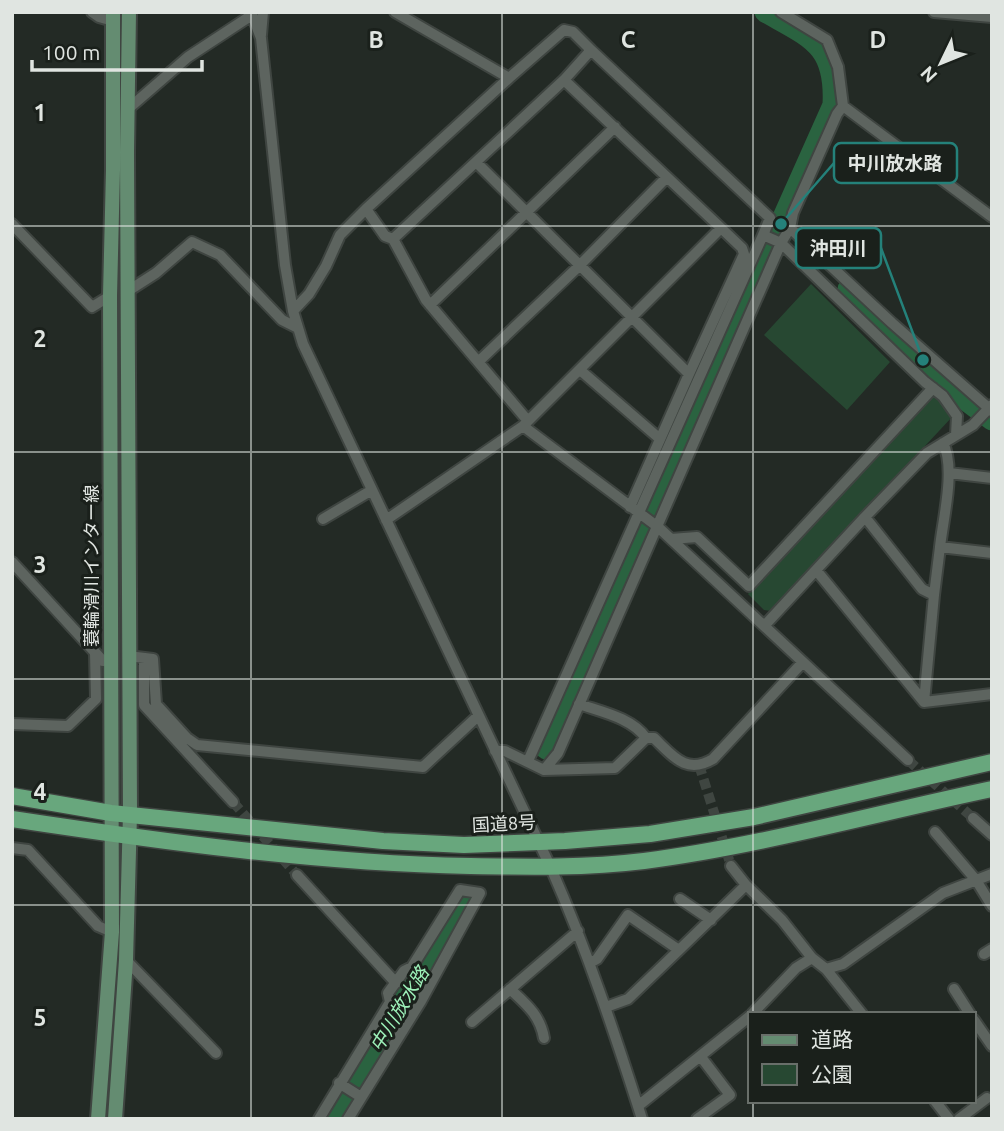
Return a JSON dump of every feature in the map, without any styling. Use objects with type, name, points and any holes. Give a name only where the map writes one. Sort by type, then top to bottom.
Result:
[{"type":"highway","name":"国道8号","points":[[12,796],[111,813],[383,841],[464,845],[650,834],[754,817],[992,762]]},
{"type":"highway","points":[[12,819],[129,837],[384,864],[551,868],[644,861],[733,846],[992,789]]},
{"type":"main road","name":"蓑輪滑川インター線","points":[[115,1119],[126,960],[130,814],[129,12]]},
{"type":"main road","name":"蓑輪滑川インター線","points":[[98,1119],[112,932],[110,296],[113,17]]},
{"type":"street","points":[[92,12],[99,17],[113,17]]},
{"type":"street","points":[[395,12],[414,17],[509,78]]},
{"type":"street","points":[[544,770],[558,753],[781,243],[790,228],[793,213],[843,106],[838,67],[827,40],[781,12]]},
{"type":"street","points":[[934,12],[992,18]]},
{"type":"street","points":[[128,109],[188,57],[256,13],[261,38],[285,265],[293,311],[303,344],[551,868],[606,1007],[642,1119]]},
{"type":"street","points":[[293,311],[309,294],[340,235],[564,30],[573,32],[770,218],[528,761]]},
{"type":"street","points":[[393,239],[564,80],[591,50]]},
{"type":"street","points":[[564,80],[742,248],[744,254],[660,439],[637,512]]},
{"type":"street","points":[[843,106],[992,217]]},
{"type":"street","points":[[430,304],[615,127]]},
{"type":"street","points":[[476,162],[689,374]]},
{"type":"street","points":[[479,361],[579,267],[667,177]]},
{"type":"street","points":[[366,209],[385,236],[393,239],[430,304],[479,361],[526,424],[671,539],[908,760]]},
{"type":"street","points":[[12,224],[92,307],[110,296]]},
{"type":"street","points":[[386,520],[526,424],[721,228]]},
{"type":"street","points":[[765,625],[927,453],[973,425],[991,408],[790,228]]},
{"type":"street","points":[[763,234],[781,243],[943,396],[957,416],[956,435]]},
{"type":"street","points":[[128,291],[192,242],[220,255],[282,320],[298,328]]},
{"type":"street","points":[[811,272],[825,261]]},
{"type":"street","points":[[580,370],[660,439]]},
{"type":"street","points":[[738,601],[933,388]]},
{"type":"street","points":[[924,702],[948,473],[947,451],[943,443]]},
{"type":"street","points":[[948,473],[992,478]]},
{"type":"street","points":[[323,519],[372,490]]},
{"type":"street","points":[[865,517],[922,589],[934,594]]},
{"type":"street","points":[[671,539],[697,537],[749,586]]},
{"type":"street","points":[[940,547],[992,553]]},
{"type":"street","points":[[12,562],[103,661],[111,661]]},
{"type":"street","points":[[816,570],[924,702]]},
{"type":"street","points":[[12,724],[68,726],[96,699],[95,653]]},
{"type":"street","points":[[128,656],[153,659],[156,704],[187,738],[197,745],[423,767],[478,716]]},
{"type":"street","points":[[144,658],[144,705],[233,802]]},
{"type":"street","points":[[495,751],[505,751],[544,770],[615,768],[646,738],[654,738],[680,762],[703,765],[713,758],[803,662]]},
{"type":"street","points":[[924,702],[992,694]]},
{"type":"street","points":[[579,704],[626,721],[639,729],[646,738]]},
{"type":"street","points":[[972,818],[992,835]]},
{"type":"street","points":[[935,832],[976,880],[992,906]]},
{"type":"street","points":[[12,848],[28,850],[98,926],[112,932]]},
{"type":"street","points":[[731,866],[746,885],[782,920],[860,1012]]},
{"type":"street","points":[[825,969],[844,964],[943,893],[992,874]]},
{"type":"street","points":[[297,875],[396,984]]},
{"type":"street","points":[[606,1007],[628,999],[746,885]]},
{"type":"street","points":[[318,1119],[390,1002],[388,993],[404,971],[412,967],[460,890],[480,894],[421,1001],[348,1119]]},
{"type":"street","points":[[680,899],[710,920]]},
{"type":"street","points":[[590,963],[597,960],[628,915],[679,950]]},
{"type":"street","points":[[472,1022],[578,931]]},
{"type":"street","points":[[754,1012],[796,968],[812,958]]},
{"type":"street","points":[[126,960],[216,1053]]},
{"type":"street","points":[[510,989],[536,1014],[542,1025],[544,1038]]},
{"type":"street","points":[[954,989],[969,1012]]},
{"type":"street","points":[[638,1106],[748,1018]]},
{"type":"street","points":[[976,1023],[992,1046]]},
{"type":"street","points":[[697,1119],[730,1095],[701,1057]]},
{"type":"street","points":[[340,1084],[360,1097]]},
{"type":"street","points":[[959,1119],[986,1098]]},
{"type":"street","points":[[937,1103],[949,1119]]},
{"type":"green space","points":[[811,284],[890,362],[847,410],[764,335]]},
{"type":"green space","points":[[935,394],[953,416],[771,611],[764,610],[748,594],[925,400]]},
{"type":"waterway","name":"中川放水路","points":[[546,749],[833,105],[833,85],[825,56],[808,37],[765,12]]},
{"type":"waterway","points":[[848,289],[968,402],[992,420]]},
{"type":"waterway","name":"中川放水路","points":[[332,1119],[466,899]]},
{"type":"tunnel","points":[[908,760],[973,818]]},
{"type":"tunnel","points":[[699,765],[731,866]]},
{"type":"tunnel","points":[[233,802],[297,875]]},
{"type":"place","name":"中川放水路","points":[[781,224]]},
{"type":"place","name":"沖田川","points":[[923,360]]}]
